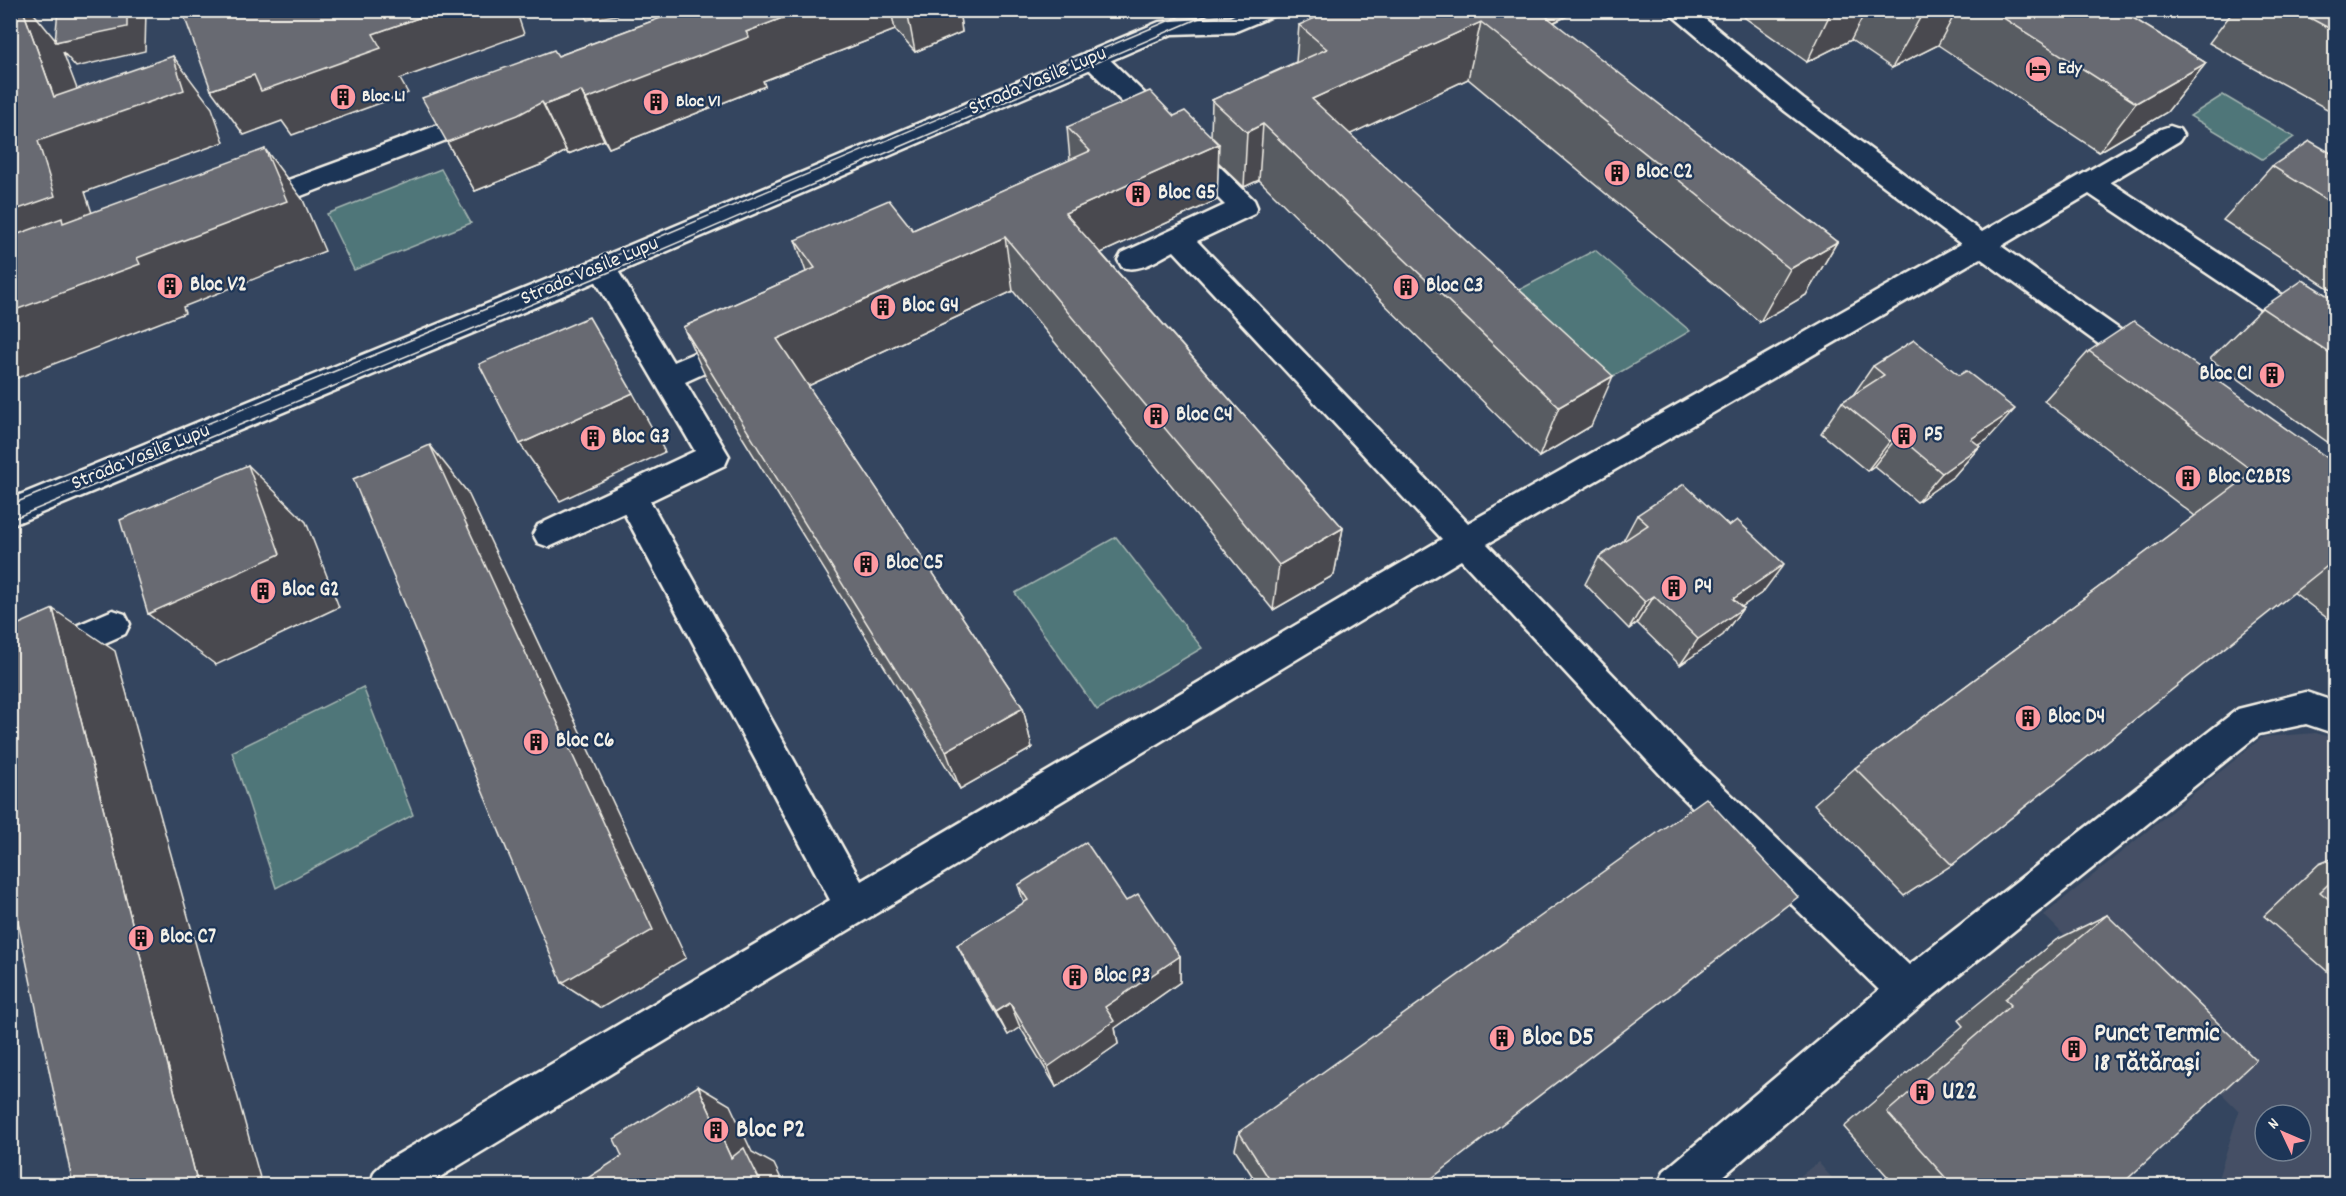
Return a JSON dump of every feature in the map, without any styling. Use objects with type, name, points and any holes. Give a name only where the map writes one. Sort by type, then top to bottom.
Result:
[{"type":"street","name":"Strada Vasile Lupu","points":[[10,513],[602,268],[1095,59],[1177,19],[1234,24],[1267,10]]},
{"type":"street","points":[[1678,10],[1794,105],[1981,245],[2163,375]]},
{"type":"street","points":[[1095,59],[1200,146],[1244,207],[1132,260]]},
{"type":"street","points":[[227,213],[508,106]]},
{"type":"street","points":[[390,1185],[1464,541],[2170,135]]},
{"type":"street","points":[[2090,182],[2336,345]]},
{"type":"street","points":[[1178,238],[1683,773],[1908,990]]},
{"type":"street","points":[[549,534],[714,456],[602,268]]},
{"type":"street","points":[[667,377],[766,333]]},
{"type":"street","points":[[631,496],[854,906]]},
{"type":"street","points":[[10,670],[112,624]]},
{"type":"street","points":[[1679,1185],[1908,990],[2250,720],[2306,708],[2336,718]]},
{"type":"shaded area","points":[[2316,733],[2335,739],[2335,1185],[2216,1185],[2239,1111],[2044,915],[2263,737]]},
{"type":"shaded area","points":[[1818,1162],[1838,1185],[1789,1185]]},
{"type":"green space","points":[[2223,95],[2294,137],[2262,159],[2190,116]]},
{"type":"green space","points":[[441,169],[471,223],[354,270],[327,214]]},
{"type":"green space","points":[[1595,250],[1690,331],[1612,377],[1519,290]]},
{"type":"green space","points":[[1116,537],[1202,648],[1097,710],[1015,593]]},
{"type":"green space","points":[[363,687],[413,815],[276,888],[232,752]]},
{"type":"building","points":[[10,10],[23,10],[54,97],[173,56],[184,90],[38,141],[55,196],[10,212]]},
{"type":"building","points":[[58,10],[127,10],[127,27],[55,42]]},
{"type":"building","points":[[182,10],[441,10],[373,34],[381,48],[261,91],[254,75],[211,90]]},
{"type":"building","points":[[682,10],[803,10],[746,32],[749,37],[586,99],[581,91],[544,105],[542,102],[518,115],[447,142],[422,98],[554,50],[558,56]]},
{"type":"building","points":[[1333,10],[1393,10],[1397,14],[1407,10],[1538,10],[1837,242],[1790,269],[1481,22],[1312,99],[1613,376],[1559,407],[1263,124],[1247,132],[1212,100],[1327,49],[1299,25]]},
{"type":"building","points":[[1908,10],[1935,10],[1920,18]]},
{"type":"building","points":[[1991,10],[2120,10],[2206,63],[2136,103]]},
{"type":"building","points":[[2295,10],[2336,10],[2336,32]]},
{"type":"building","points":[[1150,91],[1174,116],[1185,111],[1219,144],[1065,213],[1343,528],[1279,565],[1005,237],[777,339],[1023,708],[946,751],[683,327],[815,268],[795,240],[889,200],[913,230],[1090,151],[1067,127]]},
{"type":"building","points":[[2310,141],[2336,156],[2336,206],[2272,166]]},
{"type":"building","points":[[265,149],[287,201],[137,258],[140,264],[10,312],[10,237],[62,218],[63,223]]},
{"type":"building","points":[[2303,280],[2336,301],[2336,357],[2262,308]]},
{"type":"building","points":[[589,317],[633,393],[520,444],[479,364]]},
{"type":"building","points":[[2134,321],[2336,464],[2336,559],[1952,865],[1855,768],[2254,472],[2089,351]]},
{"type":"building","points":[[1914,340],[1959,375],[1966,371],[2015,409],[1971,439],[1980,446],[1942,473],[1898,436],[1890,441],[1842,402],[1884,375],[1873,366]]},
{"type":"building","name":"Bloc C6","points":[[430,445],[653,930],[562,983],[353,479]]},
{"type":"building","points":[[248,465],[280,554],[148,614],[120,520]]},
{"type":"building","name":"P4","points":[[1684,484],[1729,526],[1737,520],[1784,564],[1733,599],[1743,608],[1698,639],[1654,596],[1645,602],[1599,557],[1648,525],[1637,515]]},
{"type":"building","points":[[53,609],[198,1185],[73,1185],[10,883],[10,628]]},
{"type":"building","name":"Bloc D5","points":[[1706,798],[1798,897],[1423,1185],[1273,1185],[1239,1132]]},
{"type":"building","name":"Bloc P3","points":[[1086,842],[1126,901],[1138,894],[1180,956],[1105,1007],[1114,1021],[1048,1067],[1010,1003],[996,1012],[957,945],[1028,900],[1018,885]]},
{"type":"building","points":[[2336,877],[2336,905],[2320,892]]},
{"type":"building","points":[[2107,915],[2256,1060],[2121,1185],[1952,1185],[1887,1112],[2011,1005],[2005,999]]},
{"type":"building","points":[[698,1086],[731,1158],[744,1148],[762,1185],[577,1185],[622,1156],[614,1139]]},
{"type":"tram line","points":[[10,505],[600,262],[1194,10]]},
{"type":"tram line","points":[[10,520],[605,274],[1218,10]]},
{"type":"place","name":"Edy","points":[[2038,69]]},
{"type":"place","name":"Bloc L1","points":[[343,97]]},
{"type":"place","name":"Bloc V1","points":[[656,102]]},
{"type":"place","name":"Bloc C2","points":[[1617,173]]},
{"type":"place","name":"Bloc G5","points":[[1138,194]]},
{"type":"place","name":"Bloc V2","points":[[170,286]]},
{"type":"place","name":"Bloc C3","points":[[1406,287]]},
{"type":"place","name":"Bloc G4","points":[[883,307]]},
{"type":"place","name":"Bloc C1","points":[[2272,375]]},
{"type":"place","name":"Bloc C4","points":[[1156,416]]},
{"type":"place","name":"P5","points":[[1904,436]]},
{"type":"place","name":"Bloc G3","points":[[593,438]]},
{"type":"place","name":"Bloc C2BIS","points":[[2188,478]]},
{"type":"place","name":"Bloc C5","points":[[866,564]]},
{"type":"place","name":"P4","points":[[1674,588]]},
{"type":"place","name":"Bloc G2","points":[[263,591]]},
{"type":"place","name":"Bloc D4","points":[[2028,718]]},
{"type":"place","name":"Bloc C6","points":[[536,742]]},
{"type":"place","name":"Bloc C7","points":[[141,938]]},
{"type":"place","name":"Bloc P3","points":[[1075,977]]},
{"type":"place","name":"Bloc D5","points":[[1502,1038]]},
{"type":"place","name":"Punct Termic 18 Tătărași","points":[[2074,1049]]},
{"type":"place","name":"U22","points":[[1922,1092]]},
{"type":"place","name":"Bloc P2","points":[[716,1130]]}]
